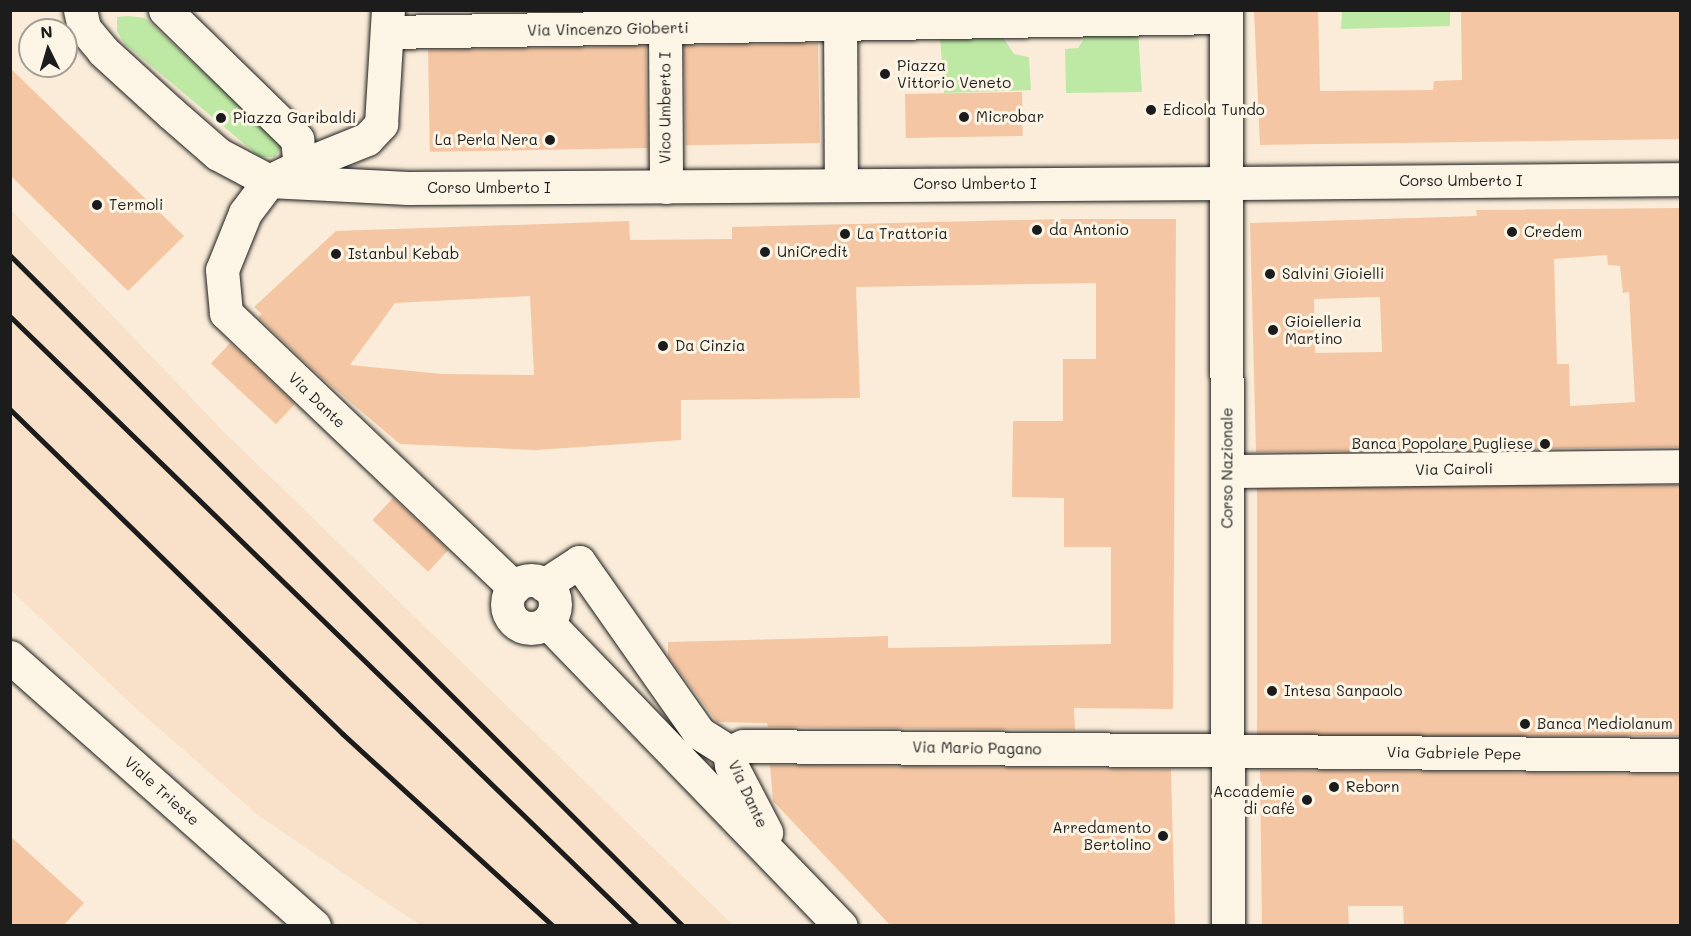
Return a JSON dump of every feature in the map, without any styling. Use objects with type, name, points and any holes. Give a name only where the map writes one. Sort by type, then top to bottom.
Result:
[{"type":"street","points":[[80,10],[84,28],[103,51],[171,113],[218,154],[269,181],[367,139],[381,124],[388,21]]},
{"type":"street","points":[[165,10],[297,139],[300,166]]},
{"type":"street","points":[[841,186],[836,20],[1226,14]]},
{"type":"street","name":"Corso Nazionale","points":[[1226,14],[1228,926]]},
{"type":"street","name":"Via Vincenzo Gioberti","points":[[388,21],[664,28],[836,20]]},
{"type":"street","name":"Vico Umberto I","points":[[664,28],[666,187]]},
{"type":"street","name":"Corso Umberto I","points":[[269,181],[408,188],[1680,179]]},
{"type":"street","name":"Via Dante","points":[[269,181],[245,213],[222,270],[226,314],[529,586],[579,562],[699,733],[729,752],[731,765],[783,865]]},
{"type":"street","name":"Via Cairoli","points":[[1227,471],[1680,466]]},
{"type":"street","points":[[529,586],[555,602],[547,622],[533,628],[514,621],[507,601],[529,586]]},
{"type":"street","name":"Via Dante","points":[[547,622],[841,926]]},
{"type":"street","name":"Viale Trieste","points":[[10,657],[314,926]]},
{"type":"street","name":"Via Mario Pagano","points":[[729,752],[744,746],[1228,750]]},
{"type":"street","name":"Via Gabriele Pepe","points":[[1228,750],[1680,755]]},
{"type":"shaded area","points":[[818,10],[818,16],[425,11]]},
{"type":"shaded area","points":[[10,209],[224,432],[733,925],[420,925],[259,816],[131,704],[11,590]]},
{"type":"green space","points":[[1342,11],[1450,11],[1450,26],[1341,29]]},
{"type":"green space","points":[[117,17],[145,18],[282,145],[275,157],[260,157],[124,43],[117,31]]},
{"type":"green space","points":[[1090,30],[1138,30],[1142,92],[1066,93],[1065,49],[1078,48]]},
{"type":"green space","points":[[1000,33],[1014,54],[1029,57],[1031,90],[944,93],[940,36]]},
{"type":"building","points":[[1254,10],[1318,10],[1320,91],[1433,90],[1434,81],[1462,80],[1461,10],[1680,10],[1680,139],[1260,145]]},
{"type":"building","points":[[818,43],[820,143],[686,145],[684,45]]},
{"type":"building","points":[[646,46],[648,148],[430,152],[428,50]]},
{"type":"building","name":"Termoli","points":[[10,68],[184,236],[128,291],[10,175]]},
{"type":"building","name":"Microbar","points":[[1022,92],[1023,136],[906,138],[905,94]]},
{"type":"building","points":[[1680,208],[1680,447],[1256,452],[1250,223],[1477,216],[1476,210]],"holes":[[[1607,255],[1608,265],[1620,266],[1623,293],[1629,292],[1635,402],[1570,406],[1569,364],[1557,364],[1554,259]],[[1380,297],[1382,352],[1315,353],[1314,299]]]},
{"type":"building","points":[[1064,219],[1176,219],[1173,709],[1074,708],[1075,730],[768,727],[767,723],[717,722],[668,656],[668,642],[888,636],[888,648],[1111,644],[1111,547],[1064,547],[1064,498],[1012,497],[1013,421],[1063,421],[1063,359],[1096,359],[1096,283],[856,287],[860,398],[681,400],[681,440],[536,450],[400,444],[322,378],[258,317],[262,314],[254,307],[336,231],[629,221],[630,240],[732,239],[732,227]],"holes":[[[530,296],[534,375],[442,374],[350,365],[395,303]]]},
{"type":"building","points":[[230,343],[295,404],[276,424],[211,363]]},
{"type":"building","points":[[1257,485],[1680,485],[1680,736],[1257,736]]},
{"type":"building","points":[[393,498],[449,550],[428,572],[373,520]]},
{"type":"building","points":[[770,765],[1171,769],[1175,926],[891,926],[773,801]]},
{"type":"building","points":[[1260,770],[1680,774],[1680,926],[1404,926],[1403,906],[1348,906],[1349,926],[1262,926]]},
{"type":"building","points":[[10,836],[84,903],[63,926],[10,926]]},
{"type":"railway","points":[[10,255],[683,926]]},
{"type":"railway","points":[[10,316],[638,926]]},
{"type":"railway","points":[[10,409],[343,734],[553,926]]},
{"type":"place","name":"Piazza Vittorio Veneto","points":[[885,74]]},
{"type":"place","name":"Edicola Tundo","points":[[1151,110]]},
{"type":"place","name":"Microbar","points":[[964,117]]},
{"type":"place","name":"Piazza Garibaldi","points":[[221,118]]},
{"type":"place","name":"La Perla Nera","points":[[550,140]]},
{"type":"place","name":"Termoli","points":[[97,205]]},
{"type":"place","name":"da Antonio","points":[[1037,230]]},
{"type":"place","name":"Credem","points":[[1512,232]]},
{"type":"place","name":"La Trattoria","points":[[845,234]]},
{"type":"place","name":"UniCredit","points":[[765,252]]},
{"type":"place","name":"Istanbul Kebab","points":[[336,254]]},
{"type":"place","name":"Salvini Gioielli","points":[[1270,274]]},
{"type":"place","name":"Gioielleria Martino","points":[[1273,330]]},
{"type":"place","name":"Da Cinzia","points":[[663,346]]},
{"type":"place","name":"Banca Popolare Pugliese","points":[[1545,444]]},
{"type":"place","name":"Intesa Sanpaolo","points":[[1272,691]]},
{"type":"place","name":"Banca Mediolanum","points":[[1525,724]]},
{"type":"place","name":"Reborn","points":[[1334,787]]},
{"type":"place","name":"Accademie di café","points":[[1307,800]]},
{"type":"place","name":"Arredamento Bertolino","points":[[1163,836]]}]
